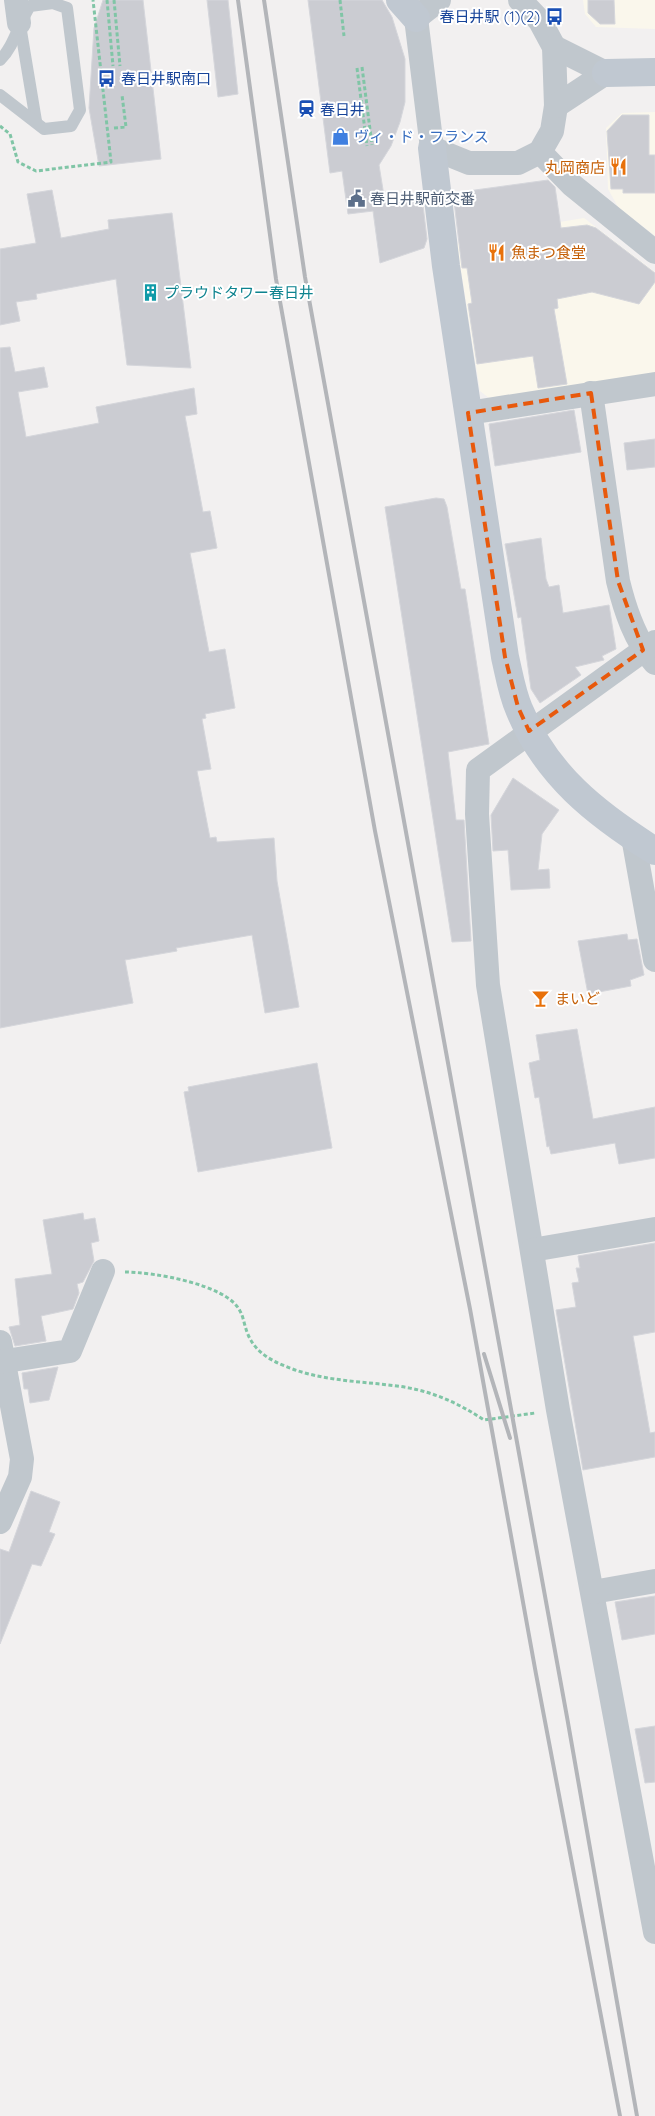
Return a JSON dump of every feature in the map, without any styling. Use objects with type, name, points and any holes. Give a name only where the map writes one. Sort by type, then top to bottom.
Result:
[{"type":"street","points":[[439,0],[408,9],[432,148],[446,266],[505,657],[518,707],[529,731],[561,778],[592,808],[644,844],[655,960]]},
{"type":"street","points":[[432,148],[469,163],[518,163],[540,152],[552,131],[556,106],[554,47],[540,21],[520,0]]},
{"type":"street","points":[[554,47],[606,73],[655,72]]},
{"type":"street","points":[[556,106],[606,73]]},
{"type":"street","points":[[540,152],[572,185],[655,252]]},
{"type":"street","points":[[468,412],[655,384]]},
{"type":"street","points":[[592,393],[618,581],[624,604],[651,652],[529,731],[478,770],[477,814],[488,986],[558,1410],[655,1926]]},
{"type":"street","points":[[532,1250],[655,1228]]},
{"type":"street","points":[[0,1522],[20,1477],[22,1459],[1,1355],[70,1351],[103,1271]]},
{"type":"street","points":[[593,1592],[655,1581]]},
{"type":"lane","points":[[0,96],[36,121],[44,129],[71,126],[80,110],[66,8],[53,3],[30,6],[17,11]]},
{"type":"lane","points":[[0,60],[10,49],[17,11]]},
{"type":"lane","points":[[17,11],[36,121]]},
{"type":"path","points":[[0,126],[10,134],[18,162],[36,172],[111,162],[94,0]]},
{"type":"path","points":[[107,0],[113,66]]},
{"type":"path","points":[[114,0],[120,66]]},
{"type":"path","points":[[340,0],[344,36]]},
{"type":"path","points":[[367,146],[359,68],[372,145]]},
{"type":"path","points":[[114,128],[126,127],[122,95]]},
{"type":"path","points":[[103,1271],[160,1274],[197,1284],[226,1298],[240,1310],[246,1331],[258,1352],[283,1366],[310,1376],[399,1386],[434,1394],[461,1404],[484,1420],[558,1410]]},
{"type":"highlighted area","points":[[591,393],[618,581],[643,650],[529,731],[518,707],[505,657],[468,413]]},
{"type":"shaded area","points":[[583,0],[655,0],[655,29],[596,27],[585,14]]},
{"type":"shaded area","points":[[655,112],[655,236],[618,207],[608,189],[606,128],[622,113]]},
{"type":"shaded area","points":[[584,218],[655,272],[655,373],[489,398],[480,391],[457,245],[463,238]]},
{"type":"building","points":[[103,0],[143,0],[161,159],[99,166],[89,108],[94,28]]},
{"type":"building","points":[[207,0],[228,0],[238,94],[218,97]]},
{"type":"building","points":[[308,0],[382,0],[392,17],[405,59],[405,102],[391,146],[379,165],[385,202],[422,197],[427,239],[424,248],[380,263],[373,211],[348,214],[342,171],[330,173]]},
{"type":"building","points":[[588,0],[614,0],[615,24],[600,24],[588,13]]},
{"type":"building","points":[[622,115],[649,115],[649,155],[655,155],[655,193],[623,193],[623,189],[611,189],[607,131]]},
{"type":"building","points":[[548,180],[555,187],[561,228],[587,225],[596,228],[655,273],[655,282],[639,304],[592,292],[557,299],[558,308],[554,309],[567,384],[538,388],[533,356],[477,364],[468,304],[472,303],[467,268],[462,268],[453,193]]},
{"type":"building","points":[[52,190],[61,238],[109,229],[108,220],[172,213],[191,368],[127,365],[116,279],[36,294],[37,299],[16,302],[20,321],[0,325],[0,249],[36,243],[27,194]]},
{"type":"building","points":[[10,347],[15,372],[44,367],[48,387],[18,392],[26,437],[99,423],[96,407],[194,388],[197,414],[185,416],[203,512],[210,511],[217,548],[190,553],[209,652],[225,649],[235,708],[205,714],[206,718],[202,719],[211,769],[197,771],[210,838],[216,837],[217,842],[274,838],[277,881],[299,1007],[265,1013],[252,935],[176,948],[177,951],[125,960],[133,1003],[0,1028],[0,348]]},
{"type":"building","points":[[574,410],[581,452],[495,466],[489,424]]},
{"type":"building","points":[[655,439],[655,467],[627,470],[624,443]]},
{"type":"building","points":[[436,498],[444,499],[447,507],[461,589],[465,589],[489,744],[448,752],[456,820],[464,820],[471,941],[452,942],[385,507]]},
{"type":"building","points":[[541,538],[546,579],[549,587],[559,585],[563,613],[609,605],[616,649],[602,656],[604,660],[575,667],[581,675],[540,703],[531,689],[521,617],[518,618],[505,544]]},
{"type":"building","points":[[513,778],[559,810],[542,834],[538,870],[549,869],[550,888],[511,890],[508,850],[493,851],[491,815]]},
{"type":"building","points":[[627,934],[628,940],[637,939],[644,975],[630,980],[631,986],[588,994],[578,941]]},
{"type":"building","points":[[577,1029],[593,1119],[655,1107],[655,1158],[619,1164],[615,1143],[551,1154],[549,1146],[547,1147],[539,1097],[535,1098],[529,1063],[540,1060],[536,1035]]},
{"type":"building","points":[[317,1063],[332,1148],[198,1172],[184,1092],[189,1091],[188,1087]]},
{"type":"building","points":[[83,1213],[84,1220],[95,1218],[99,1241],[91,1243],[94,1261],[83,1282],[77,1284],[79,1293],[73,1309],[41,1316],[46,1341],[15,1346],[9,1327],[20,1325],[15,1279],[52,1274],[43,1220]]},
{"type":"building","points":[[655,1243],[655,1332],[633,1336],[650,1433],[655,1432],[655,1457],[583,1470],[556,1310],[576,1307],[572,1283],[579,1282],[576,1268],[580,1268],[578,1256]]},
{"type":"building","points":[[58,1367],[49,1400],[30,1403],[28,1389],[24,1389],[22,1373]]},
{"type":"building","points":[[31,1491],[60,1502],[49,1532],[55,1534],[41,1566],[32,1564],[0,1644],[0,1549],[9,1552]]},
{"type":"building","points":[[655,1596],[655,1634],[622,1640],[615,1602]]},
{"type":"building","points":[[655,1726],[655,1782],[645,1783],[635,1729]]},
{"type":"railway","points":[[238,0],[276,279],[375,831],[470,1309],[536,1674],[620,2116]]},
{"type":"railway","points":[[264,0],[305,277],[567,1717],[637,2116]]},
{"type":"railway","points":[[484,1354],[510,1438]]},
{"type":"place","name":"春日井駅 (1)(2)","points":[[554,16]]},
{"type":"place","name":"春日井駅南口","points":[[107,78]]},
{"type":"place","name":"春日井","points":[[306,109]]},
{"type":"place","name":"ヴィ・ド・フランス","points":[[340,136]]},
{"type":"place","name":"丸岡商店","points":[[619,167]]},
{"type":"place","name":"春日井駅前交番","points":[[356,198]]},
{"type":"place","name":"魚まつ食堂","points":[[497,252]]},
{"type":"place","name":"プラウドタワー春日井","points":[[150,292]]},
{"type":"place","name":"まいど","points":[[541,998]]}]
